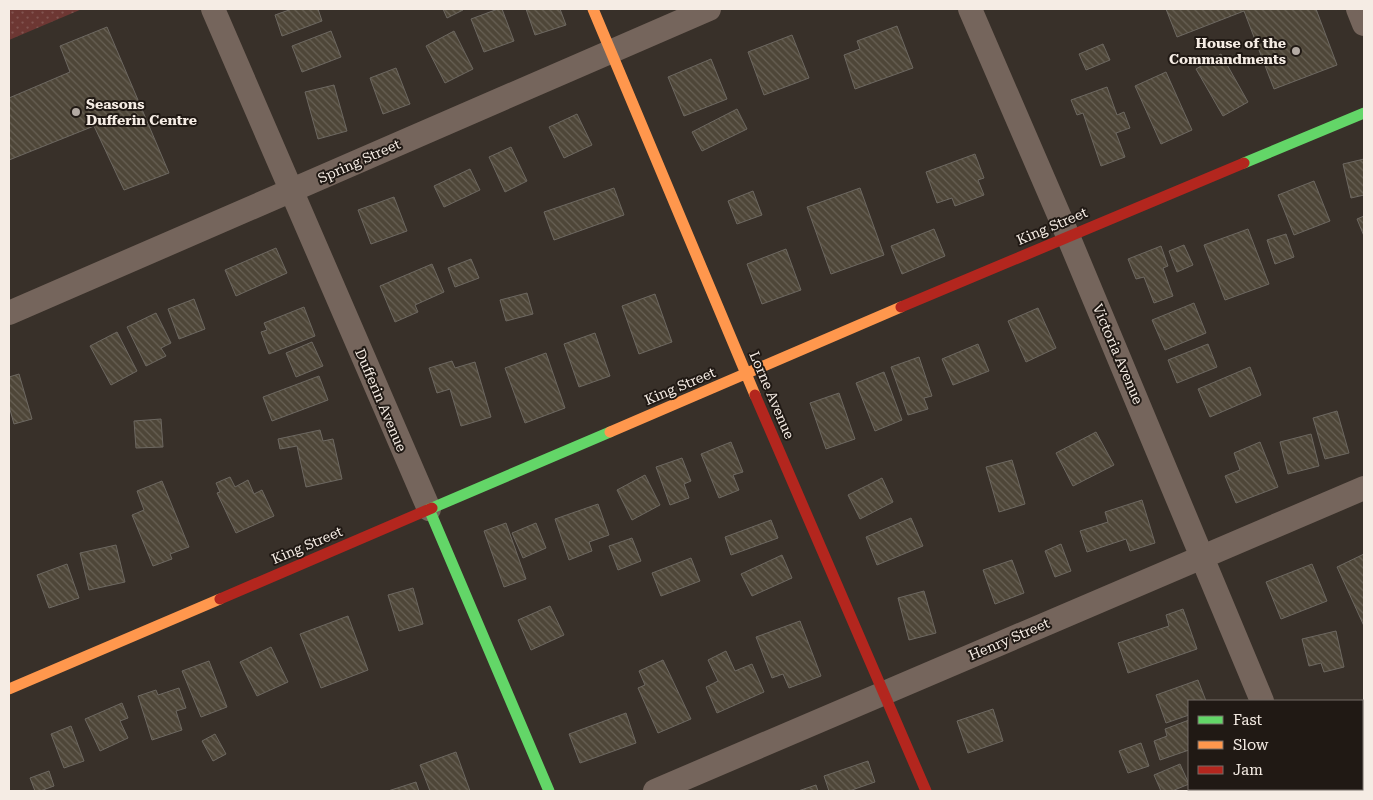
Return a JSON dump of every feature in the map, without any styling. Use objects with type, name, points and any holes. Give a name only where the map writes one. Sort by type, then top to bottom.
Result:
[{"type":"street","name":"Dufferin Avenue","points":[[213,9],[549,791]]},
{"type":"street","name":"Lorne Avenue","points":[[593,9],[746,375],[926,791]]},
{"type":"street","name":"Spring Street","points":[[9,313],[709,9]]},
{"type":"street","name":"Victoria Avenue","points":[[970,9],[1068,236],[1262,700]]},
{"type":"street","points":[[1358,9],[1364,24]]},
{"type":"street","name":"King Street","points":[[9,689],[1068,236],[1364,113]]},
{"type":"street","name":"Henry Street","points":[[655,791],[1364,488]]},
{"type":"shaded area","points":[[9,9],[82,9],[9,40]]},
{"type":"building","points":[[292,9],[318,9],[322,21],[282,36],[275,15]]},
{"type":"building","points":[[443,9],[462,9],[463,10],[447,18]]},
{"type":"building","points":[[502,9],[514,41],[484,52],[471,19]]},
{"type":"building","points":[[526,9],[560,9],[566,25],[535,35]]},
{"type":"building","name":"House of the Commandments","points":[[1166,9],[1316,9],[1337,65],[1274,89],[1244,11],[1177,37]]},
{"type":"building","points":[[897,26],[913,68],[855,89],[844,55],[860,49],[857,41]]},
{"type":"building","name":"Seasons Dufferin Centre","points":[[107,27],[169,173],[124,190],[94,126],[9,160],[9,98],[70,72],[60,46]]},
{"type":"building","points":[[331,31],[341,57],[302,72],[292,46]]},
{"type":"building","points":[[454,31],[473,69],[445,83],[426,46]]},
{"type":"building","points":[[792,35],[809,78],[764,95],[748,52]]},
{"type":"building","points":[[1103,44],[1110,60],[1086,70],[1079,54]]},
{"type":"building","points":[[1221,54],[1248,102],[1223,116],[1196,69]]},
{"type":"building","points":[[711,59],[727,99],[684,116],[668,77]]},
{"type":"building","points":[[396,68],[410,104],[383,114],[370,78]]},
{"type":"building","points":[[1166,72],[1192,130],[1161,144],[1135,86]]},
{"type":"building","points":[[334,85],[347,131],[318,139],[305,92]]},
{"type":"building","points":[[1107,87],[1117,115],[1124,112],[1130,128],[1116,133],[1125,157],[1101,166],[1083,113],[1077,115],[1071,100]]},
{"type":"building","points":[[737,109],[747,129],[702,151],[692,132]]},
{"type":"building","points":[[577,114],[592,145],[564,158],[549,127]]},
{"type":"building","points":[[511,147],[527,181],[505,192],[489,157]]},
{"type":"building","points":[[975,154],[984,178],[978,180],[984,195],[955,206],[952,198],[937,203],[926,172]]},
{"type":"building","points":[[1364,159],[1364,195],[1351,198],[1343,164]]},
{"type":"building","points":[[470,169],[480,190],[444,207],[434,186]]},
{"type":"building","points":[[1314,181],[1330,221],[1294,235],[1278,195]]},
{"type":"building","points":[[614,188],[624,215],[554,240],[544,212]]},
{"type":"building","points":[[860,188],[884,255],[831,274],[807,207]]},
{"type":"building","points":[[753,191],[762,215],[737,224],[728,201]]},
{"type":"building","points":[[394,197],[407,231],[371,244],[358,210]]},
{"type":"building","points":[[1364,216],[1364,236],[1357,219]]},
{"type":"building","points":[[934,229],[945,256],[902,274],[891,246]]},
{"type":"building","points":[[1248,229],[1269,284],[1225,300],[1204,245]]},
{"type":"building","points":[[1286,234],[1294,257],[1275,264],[1267,240]]},
{"type":"building","points":[[1184,245],[1193,265],[1177,272],[1169,251]]},
{"type":"building","points":[[1161,246],[1168,266],[1163,268],[1173,296],[1154,303],[1144,277],[1136,279],[1128,259]]},
{"type":"building","points":[[276,248],[287,273],[236,296],[225,270]]},
{"type":"building","points":[[786,249],[801,290],[762,304],[747,264]]},
{"type":"building","points":[[471,259],[479,278],[455,287],[448,268]]},
{"type":"building","points":[[432,264],[444,292],[415,305],[418,312],[395,322],[380,286]]},
{"type":"building","points":[[527,293],[533,314],[506,321],[500,300]]},
{"type":"building","points":[[655,294],[672,342],[639,354],[622,306]]},
{"type":"building","points":[[194,299],[205,329],[179,339],[168,309]]},
{"type":"building","points":[[1194,303],[1206,333],[1165,350],[1152,320]]},
{"type":"building","points":[[304,307],[315,336],[269,354],[261,332],[267,330],[264,323]]},
{"type":"building","points":[[1038,308],[1056,348],[1026,362],[1008,321]]},
{"type":"building","points":[[156,313],[171,343],[161,348],[166,356],[146,366],[127,327]]},
{"type":"building","points":[[117,332],[137,371],[111,385],[90,346]]},
{"type":"building","points":[[595,333],[610,376],[579,387],[564,344]]},
{"type":"building","points":[[312,342],[323,366],[296,377],[286,353]]},
{"type":"building","points":[[978,344],[989,371],[953,385],[942,359]]},
{"type":"building","points":[[1208,344],[1217,367],[1177,383],[1168,360]]},
{"type":"building","points":[[546,353],[565,408],[525,423],[505,368]]},
{"type":"building","points":[[919,357],[932,396],[924,398],[928,409],[908,415],[891,367]]},
{"type":"building","points":[[452,361],[455,368],[475,362],[491,417],[461,426],[450,389],[437,393],[429,368]]},
{"type":"building","points":[[1250,367],[1261,395],[1210,417],[1198,389]]},
{"type":"building","points":[[884,372],[902,420],[875,431],[856,383]]},
{"type":"building","points":[[19,374],[32,419],[14,424],[9,406],[9,377]]},
{"type":"building","points":[[319,376],[328,400],[272,421],[263,397]]},
{"type":"building","points":[[839,393],[855,439],[826,449],[810,403]]},
{"type":"building","points":[[1337,411],[1349,453],[1325,459],[1313,418]]},
{"type":"building","points":[[161,419],[163,447],[136,448],[134,421]]},
{"type":"building","points":[[320,430],[323,441],[333,439],[342,479],[306,487],[297,446],[280,449],[278,439]]},
{"type":"building","points":[[1096,432],[1114,465],[1073,486],[1056,453]]},
{"type":"building","points":[[1311,434],[1319,466],[1288,474],[1280,442]]},
{"type":"building","points":[[731,442],[743,472],[733,475],[739,490],[719,498],[701,454]]},
{"type":"building","points":[[1260,442],[1278,487],[1236,503],[1225,476],[1240,470],[1234,453]]},
{"type":"building","points":[[682,458],[691,481],[684,484],[689,498],[670,505],[656,467]]},
{"type":"building","points":[[1012,460],[1025,504],[999,512],[986,467]]},
{"type":"building","points":[[645,475],[660,505],[632,520],[617,490]]},
{"type":"building","points":[[230,477],[235,487],[248,480],[254,494],[262,490],[274,516],[236,533],[217,493],[220,492],[216,483]]},
{"type":"building","points":[[882,478],[893,502],[860,519],[848,495]]},
{"type":"building","points":[[162,481],[189,547],[170,554],[172,559],[153,566],[132,515],[144,510],[137,491]]},
{"type":"building","points":[[1142,500],[1155,543],[1130,551],[1126,539],[1087,552],[1080,531],[1108,522],[1105,512]]},
{"type":"building","points":[[598,504],[609,535],[589,542],[592,551],[569,560],[555,519]]},
{"type":"building","points":[[911,518],[923,546],[877,565],[866,537]]},
{"type":"building","points":[[771,520],[778,538],[731,555],[725,537]]},
{"type":"building","points":[[506,523],[526,579],[504,587],[484,531]]},
{"type":"building","points":[[536,523],[546,548],[523,558],[512,533]]},
{"type":"building","points":[[632,538],[641,561],[618,570],[609,546]]},
{"type":"building","points":[[1061,544],[1071,571],[1055,577],[1045,551]]},
{"type":"building","points":[[116,545],[125,582],[89,590],[80,553]]},
{"type":"building","points":[[1364,554],[1364,626],[1337,567]]},
{"type":"building","points":[[782,555],[792,578],[752,596],[741,574]]},
{"type":"building","points":[[691,558],[700,581],[661,596],[652,573]]},
{"type":"building","points":[[1012,560],[1024,593],[995,604],[983,570]]},
{"type":"building","points":[[67,564],[79,598],[49,608],[37,575]]},
{"type":"building","points":[[1312,564],[1327,601],[1281,619],[1266,582]]},
{"type":"building","points":[[413,588],[423,624],[399,631],[388,595]]},
{"type":"building","points":[[924,591],[936,633],[909,640],[898,598]]},
{"type":"building","points":[[550,606],[564,635],[531,650],[518,620]]},
{"type":"building","points":[[1183,609],[1197,649],[1128,673],[1118,643],[1169,626],[1166,615]]},
{"type":"building","points":[[348,616],[368,670],[321,688],[300,634]]},
{"type":"building","points":[[800,621],[821,676],[789,688],[783,674],[772,678],[756,637]]},
{"type":"building","points":[[1336,631],[1344,667],[1324,672],[1321,663],[1309,666],[1302,639]]},
{"type":"building","points":[[271,647],[288,682],[257,696],[240,662]]},
{"type":"building","points":[[726,651],[735,671],[752,664],[764,692],[717,713],[706,687],[718,681],[708,660]]},
{"type":"building","points":[[663,660],[691,719],[658,733],[638,688],[645,685],[639,671]]},
{"type":"building","points":[[209,661],[227,707],[201,717],[182,671]]},
{"type":"building","points":[[1198,680],[1206,700],[1188,700],[1188,715],[1166,723],[1156,695]]},
{"type":"building","points":[[179,688],[186,708],[176,711],[182,730],[152,740],[138,696],[156,690],[158,695]]},
{"type":"building","points":[[122,703],[128,718],[120,721],[128,738],[100,751],[85,719]]},
{"type":"building","points":[[993,709],[1003,741],[968,753],[957,721]]},
{"type":"building","points":[[626,713],[636,743],[580,763],[569,734]]},
{"type":"building","points":[[1188,720],[1188,750],[1160,760],[1154,741],[1167,736],[1165,729]]},
{"type":"building","points":[[71,726],[84,761],[64,768],[51,734]]},
{"type":"building","points":[[215,734],[226,754],[213,761],[202,741]]},
{"type":"building","points":[[1141,743],[1149,766],[1128,773],[1119,751]]},
{"type":"building","points":[[456,752],[470,791],[430,791],[420,765]]},
{"type":"building","points":[[868,761],[875,782],[849,791],[829,791],[824,776]]},
{"type":"building","points":[[1180,764],[1188,784],[1172,791],[1161,791],[1154,775]]},
{"type":"building","points":[[49,771],[54,786],[35,791],[30,778]]},
{"type":"building","points":[[416,782],[419,791],[388,791]]},
{"type":"building","points":[[816,785],[818,791],[798,791]]},
{"type":"traffic: fast","points":[[1244,163],[1364,113]]},
{"type":"traffic: fast","points":[[432,508],[610,432]]},
{"type":"traffic: fast","points":[[429,509],[549,791]]},
{"type":"traffic: slow","points":[[593,9],[755,395]]},
{"type":"traffic: slow","points":[[610,432],[901,307]]},
{"type":"traffic: slow","points":[[9,689],[220,599]]},
{"type":"traffic: jam","points":[[901,307],[1244,163]]},
{"type":"traffic: jam","points":[[755,395],[926,791]]},
{"type":"traffic: jam","points":[[220,599],[432,508]]},
{"type":"place","name":"House of the Commandments","points":[[1296,51]]},
{"type":"place","name":"Seasons Dufferin Centre","points":[[76,112]]}]
